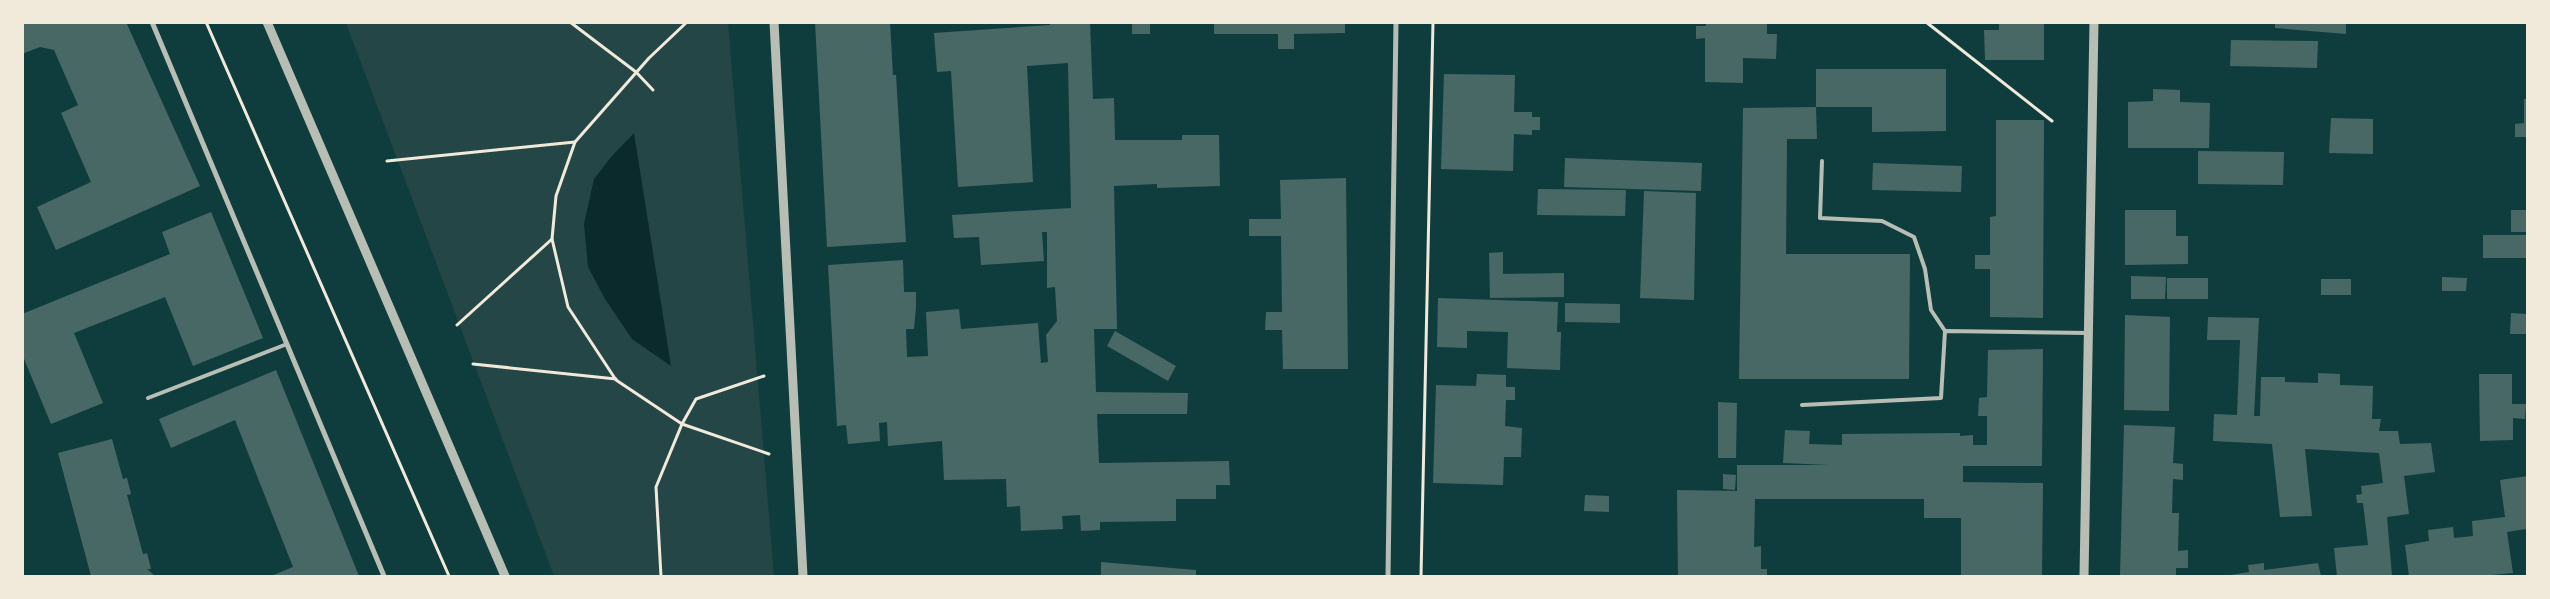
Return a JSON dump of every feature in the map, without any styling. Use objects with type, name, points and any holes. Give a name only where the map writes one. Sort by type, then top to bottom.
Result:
[{"type":"street","points":[[152,22],[384,576]]},
{"type":"street","points":[[267,22],[505,576]]},
{"type":"street","points":[[774,22],[803,576]]},
{"type":"street","points":[[1388,576],[1396,22]]},
{"type":"street","points":[[2084,576],[2094,22]]},
{"type":"lane","points":[[1802,405],[1941,398],[1945,331],[1931,310],[1925,269],[1914,237],[1882,221],[1820,218],[1822,161]]},
{"type":"lane","points":[[1945,331],[2089,333]]},
{"type":"lane","points":[[148,398],[287,344]]},
{"type":"path","points":[[206,22],[449,576]]},
{"type":"path","points":[[570,22],[636,72],[653,90]]},
{"type":"path","points":[[687,22],[636,72],[575,142],[556,196],[552,239],[568,307],[616,380],[682,424],[770,454]]},
{"type":"path","points":[[1421,576],[1433,22]]},
{"type":"path","points":[[1926,22],[2052,121]]},
{"type":"path","points":[[387,161],[575,142]]},
{"type":"path","points":[[457,325],[552,239]]},
{"type":"path","points":[[473,364],[616,380]]},
{"type":"path","points":[[661,576],[656,487],[682,424],[696,399],[764,376]]},
{"type":"shaded area","points":[[346,23],[728,23],[774,576],[554,576]]},
{"type":"shaded area","points":[[634,133],[671,366],[632,339],[605,299],[588,267],[584,224],[594,179],[611,157]]},
{"type":"building","points":[[22,22],[126,22],[200,186],[56,250],[37,207],[91,182],[61,113],[78,105],[54,50],[40,47],[22,54]]},
{"type":"building","points":[[815,22],[890,22],[893,75],[896,75],[906,242],[827,247]]},
{"type":"building","points":[[1050,22],[1090,22],[1093,99],[1114,98],[1115,140],[1182,140],[1182,135],[1219,135],[1220,186],[1157,188],[1157,184],[1114,186],[1117,329],[1094,329],[1096,392],[1188,393],[1187,414],[1097,414],[1099,463],[1229,461],[1230,485],[1216,485],[1216,499],[1176,499],[1176,521],[1100,522],[1100,530],[1081,531],[1080,515],[1062,516],[1063,529],[1021,531],[1020,506],[1007,507],[1006,479],[944,480],[942,441],[888,446],[887,422],[879,423],[880,441],[848,444],[846,425],[837,426],[828,265],[903,260],[904,292],[916,292],[914,329],[906,329],[907,357],[928,356],[926,312],[959,309],[961,329],[1038,323],[1041,363],[1048,362],[1046,335],[1057,321],[1055,287],[1047,288],[1047,232],[1042,232],[1044,261],[981,265],[979,237],[954,238],[952,215],[1071,208],[1068,63],[1027,66],[1033,182],[958,187],[951,71],[937,72],[934,33],[1050,25]]},
{"type":"building","points":[[1132,22],[1150,22],[1150,34],[1132,34]]},
{"type":"building","points":[[1214,22],[1345,22],[1345,33],[1294,34],[1294,49],[1278,49],[1278,34],[1214,34]]},
{"type":"building","points":[[1706,22],[1767,22],[1767,34],[1777,34],[1776,59],[1743,58],[1743,83],[1705,82],[1705,38],[1696,39],[1696,26],[1706,26]]},
{"type":"building","points":[[1999,22],[2044,22],[2044,60],[1985,60],[1984,30],[1999,30]]},
{"type":"building","points":[[2275,22],[2346,22],[2346,34],[2275,28]]},
{"type":"building","points":[[2231,40],[2318,41],[2317,68],[2230,66]]},
{"type":"building","points":[[1816,69],[1946,69],[1946,131],[1872,132],[1872,107],[1816,107]]},
{"type":"building","points":[[1444,74],[1515,75],[1514,112],[1532,112],[1532,117],[1540,117],[1540,130],[1532,130],[1532,135],[1514,134],[1513,171],[1441,169]]},
{"type":"building","points":[[2153,89],[2180,90],[2180,102],[2210,103],[2209,148],[2128,148],[2128,102],[2153,101]]},
{"type":"building","points":[[2524,99],[2528,99],[2528,137],[2515,137],[2515,124],[2524,123]]},
{"type":"building","points":[[1816,107],[1817,139],[1787,139],[1786,254],[1910,254],[1909,379],[1739,379],[1743,108]]},
{"type":"building","points":[[2331,118],[2373,119],[2373,154],[2329,153]]},
{"type":"building","points":[[1996,120],[2044,120],[2043,318],[1990,317],[1990,269],[1975,269],[1975,255],[1990,255],[1990,217],[1996,216]]},
{"type":"building","points":[[2198,151],[2284,152],[2283,185],[2198,184]]},
{"type":"building","points":[[1565,158],[1702,163],[1701,191],[1564,187]]},
{"type":"building","points":[[1873,163],[1962,166],[1961,192],[1872,190]]},
{"type":"building","points":[[1346,178],[1348,369],[1283,369],[1282,330],[1265,330],[1266,312],[1282,312],[1281,236],[1249,236],[1249,219],[1281,219],[1280,180]]},
{"type":"building","points":[[1538,189],[1626,190],[1625,216],[1537,215]]},
{"type":"building","points":[[1644,191],[1696,193],[1694,300],[1640,298]]},
{"type":"building","points":[[2125,210],[2176,210],[2176,236],[2188,236],[2188,264],[2125,265]]},
{"type":"building","points":[[2511,210],[2528,210],[2528,232],[2511,232]]},
{"type":"building","points":[[211,212],[263,338],[193,366],[165,297],[74,333],[103,403],[51,424],[22,354],[22,314],[170,254],[162,232]]},
{"type":"building","points":[[2483,235],[2528,235],[2528,258],[2483,258]]},
{"type":"building","points":[[1503,252],[1503,274],[1564,273],[1564,297],[1490,298],[1489,253]]},
{"type":"building","points":[[2131,276],[2166,277],[2165,299],[2131,299]]},
{"type":"building","points":[[2442,277],[2467,278],[2466,291],[2442,291]]},
{"type":"building","points":[[2167,278],[2208,278],[2208,299],[2167,299]]},
{"type":"building","points":[[2321,279],[2351,279],[2351,295],[2321,295]]},
{"type":"building","points":[[1438,298],[1558,302],[1557,332],[1561,332],[1560,370],[1507,368],[1508,332],[1467,331],[1467,348],[1437,347]]},
{"type":"building","points":[[1565,303],[1620,304],[1620,323],[1565,322]]},
{"type":"building","points":[[2511,313],[2528,314],[2528,334],[2510,334]]},
{"type":"building","points":[[2125,315],[2170,317],[2169,411],[2124,410]]},
{"type":"building","points":[[2208,317],[2259,318],[2254,416],[2260,416],[2261,377],[2285,377],[2285,382],[2318,383],[2318,373],[2340,374],[2340,385],[2373,386],[2372,419],[2381,419],[2379,431],[2398,431],[2400,444],[2431,443],[2435,472],[2404,476],[2409,514],[2387,517],[2392,576],[2337,576],[2334,548],[2368,545],[2363,503],[2357,503],[2356,495],[2362,494],[2361,486],[2383,483],[2379,453],[2305,449],[2312,516],[2280,517],[2272,444],[2213,441],[2214,414],[2237,415],[2240,340],[2207,340]]},
{"type":"building","points":[[1115,331],[1176,366],[1168,381],[1107,346]]},
{"type":"building","points":[[2043,349],[2042,466],[1963,466],[1963,482],[2043,483],[2042,576],[1961,576],[1961,518],[1924,518],[1924,499],[1755,499],[1754,547],[1761,546],[1761,569],[1767,569],[1767,576],[1678,576],[1677,490],[1737,491],[1737,465],[1829,465],[1783,463],[1785,430],[1810,431],[1809,444],[1842,445],[1842,434],[1960,433],[1960,436],[1973,435],[1973,445],[1987,445],[1987,416],[1978,416],[1979,398],[1987,397],[1988,350]]},
{"type":"building","points":[[276,370],[359,576],[271,576],[293,567],[235,420],[171,448],[159,419]]},
{"type":"building","points":[[1477,374],[1506,375],[1506,387],[1515,387],[1515,400],[1506,400],[1505,426],[1522,428],[1521,457],[1504,457],[1503,485],[1433,483],[1436,385],[1476,386]]},
{"type":"building","points":[[2479,374],[2512,374],[2512,404],[2526,404],[2525,419],[2513,418],[2513,440],[2480,441]]},
{"type":"building","points":[[1718,402],[1737,403],[1736,458],[1718,458]]},
{"type":"building","points":[[2124,425],[2175,427],[2173,463],[2183,464],[2183,480],[2173,479],[2172,513],[2179,513],[2178,551],[2188,550],[2188,568],[2176,568],[2176,576],[2120,576]]},
{"type":"building","points":[[112,439],[123,479],[127,478],[131,494],[127,495],[143,554],[147,553],[151,569],[147,569],[155,576],[91,576],[58,453]]},
{"type":"building","points":[[1723,474],[1736,475],[1735,490],[1723,489]]},
{"type":"building","points":[[2528,476],[2528,533],[2526,529],[2507,532],[2513,573],[2481,576],[2409,576],[2405,545],[2429,541],[2428,530],[2453,527],[2454,538],[2473,536],[2472,521],[2505,517],[2500,480]]},
{"type":"building","points":[[1585,495],[1609,496],[1609,512],[1584,511]]},
{"type":"building","points":[[1101,562],[1196,570],[1196,576],[1101,576]]},
{"type":"building","points":[[2264,563],[2264,570],[2318,563],[2321,576],[2224,576],[2249,572],[2248,565]]}]
